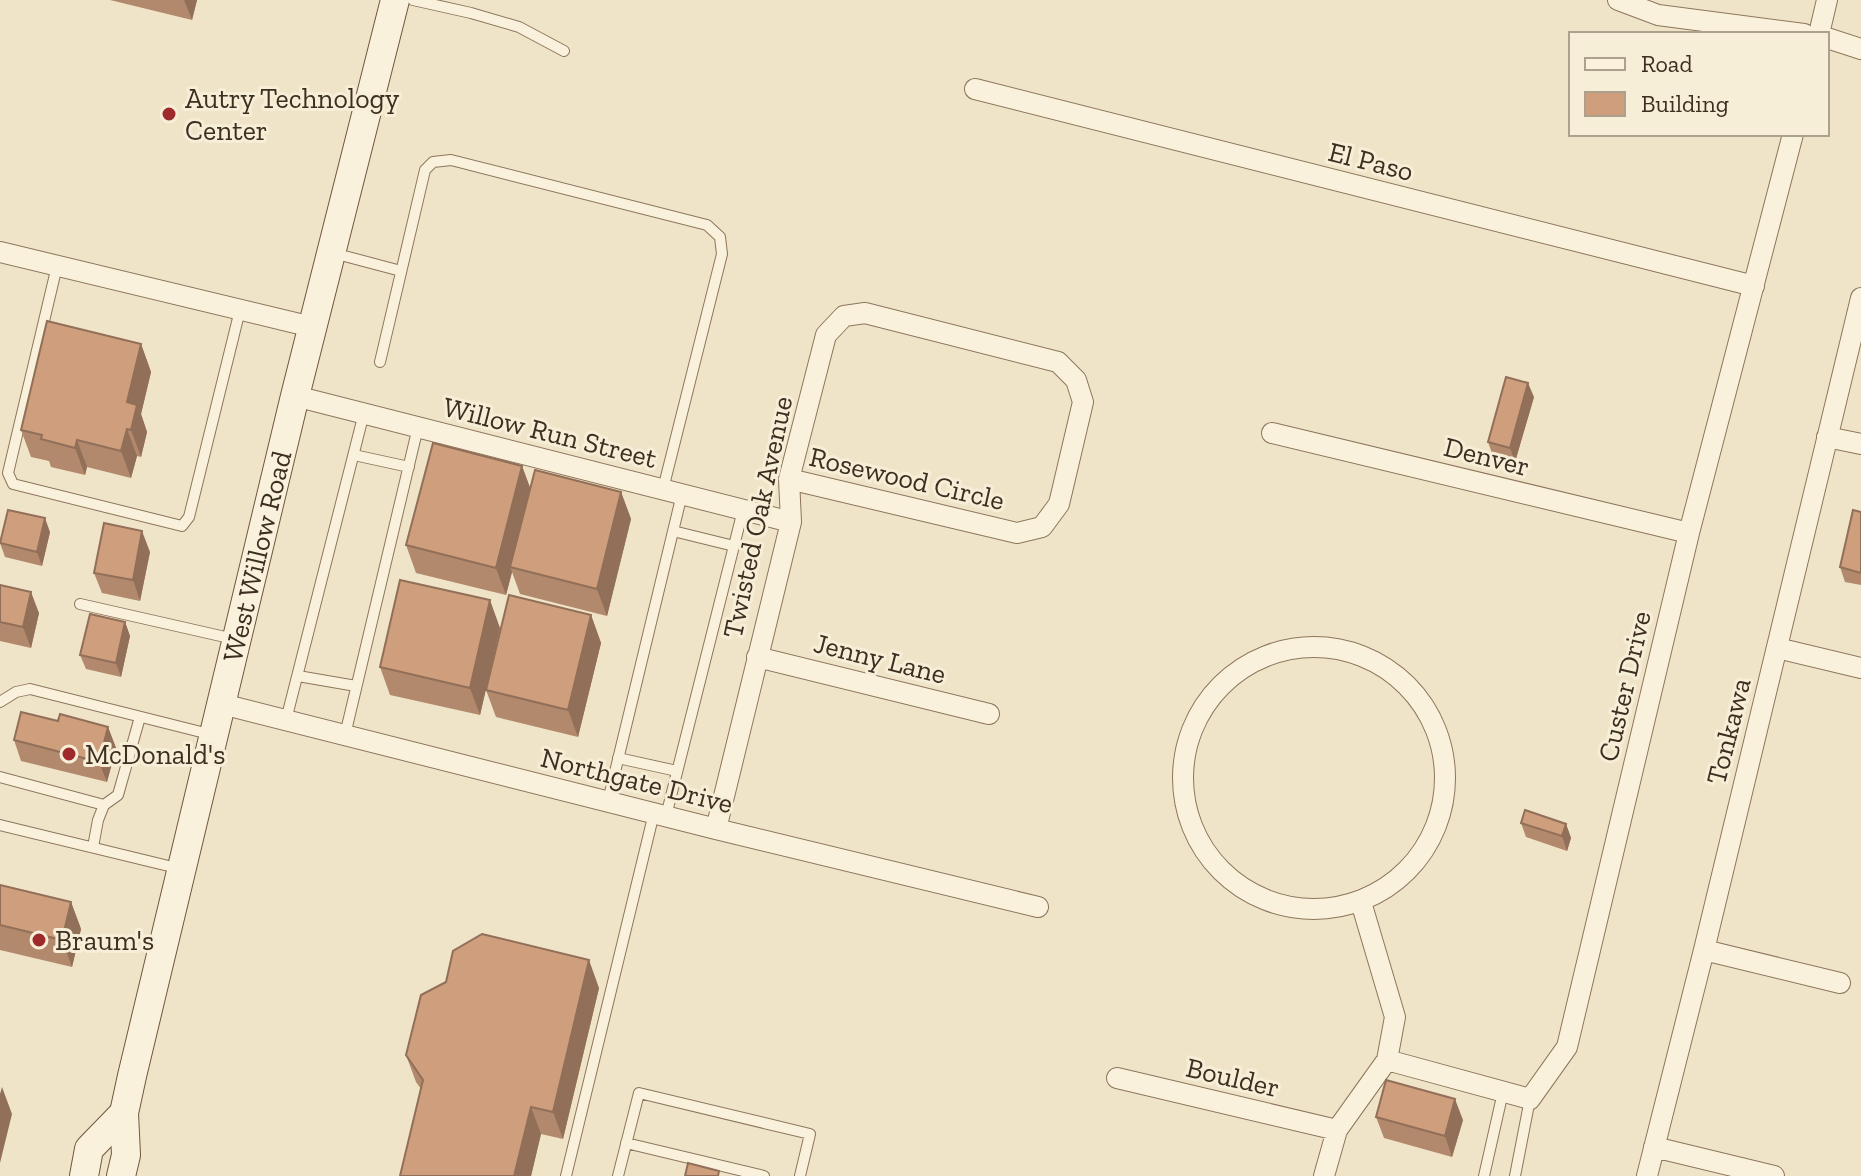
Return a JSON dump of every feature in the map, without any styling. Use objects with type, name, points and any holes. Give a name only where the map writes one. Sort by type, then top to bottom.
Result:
[{"type":"main road","name":"West Willow Road","points":[[121,1176],[126,1155],[124,1113],[295,396],[395,0]]},
{"type":"main road","points":[[84,1176],[89,1149],[124,1113]]},
{"type":"street","points":[[1618,0],[1658,15],[1789,32]]},
{"type":"street","points":[[1819,32],[1827,0]]},
{"type":"street","points":[[1829,39],[1861,49]]},
{"type":"street","name":"El Paso","points":[[975,89],[1754,286]]},
{"type":"street","name":"Custer Drive","points":[[1530,1099],[1567,1047],[1689,533],[1792,136]]},
{"type":"street","points":[[0,252],[312,327]]},
{"type":"street","name":"Tonkawa","points":[[1647,1176],[1861,298]]},
{"type":"street","name":"Rosewood Circle","points":[[789,479],[1017,533],[1042,527],[1059,504],[1083,402],[1076,380],[1058,362],[865,313],[844,316]]},
{"type":"street","name":"Twisted Oak Avenue","points":[[716,829],[791,522],[789,479],[826,335],[844,316]]},
{"type":"street","name":"Willow Run Street","points":[[295,396],[791,522]]},
{"type":"street","name":"Denver","points":[[1272,433],[1689,533]]},
{"type":"street","points":[[1827,437],[1861,444]]},
{"type":"street","points":[[1312,644],[1357,651],[1397,674],[1438,729],[1447,774],[1440,819],[1418,860],[1384,891],[1361,902],[1341,908],[1303,910],[1258,898],[1220,872],[1194,834],[1182,789],[1192,725],[1217,687],[1254,659],[1312,644]]},
{"type":"street","points":[[1777,648],[1861,668]]},
{"type":"street","name":"Jenny Lane","points":[[757,657],[989,714]]},
{"type":"street","name":"Northgate Drive","points":[[222,704],[1038,907]]},
{"type":"street","points":[[1324,1176],[1337,1130],[1387,1060],[1395,1017],[1361,902]]},
{"type":"street","points":[[1704,950],[1840,983]]},
{"type":"street","points":[[1387,1060],[1530,1099]]},
{"type":"street","name":"Boulder","points":[[1117,1078],[1337,1130]]},
{"type":"street","points":[[1654,1147],[1774,1176]]},
{"type":"lane","points":[[413,0],[519,27],[564,51]]},
{"type":"lane","points":[[380,362],[425,170],[433,162],[451,160],[707,225],[720,237],[722,254],[673,492],[673,531],[608,801]]},
{"type":"lane","points":[[331,253],[401,271]]},
{"type":"lane","points":[[57,266],[8,473],[13,484],[131,514],[182,526],[189,517],[240,310]]},
{"type":"lane","points":[[286,720],[364,413]]},
{"type":"lane","points":[[345,735],[418,427]]},
{"type":"lane","points":[[354,455],[409,467]]},
{"type":"lane","points":[[566,1176],[660,815],[677,771],[743,510]]},
{"type":"lane","points":[[673,531],[734,546]]},
{"type":"lane","points":[[80,604],[237,640]]},
{"type":"lane","points":[[298,676],[356,686]]},
{"type":"lane","points":[[0,702],[16,692],[30,689],[215,735]]},
{"type":"lane","points":[[93,847],[104,805],[118,795],[140,717]]},
{"type":"lane","points":[[618,758],[677,771]]},
{"type":"lane","points":[[0,777],[104,805]]},
{"type":"lane","points":[[0,825],[182,869]]},
{"type":"lane","points":[[1484,1176],[1503,1092]]},
{"type":"lane","points":[[618,1176],[639,1093],[810,1134],[800,1176]]},
{"type":"lane","points":[[1515,1176],[1530,1099]]},
{"type":"lane","points":[[626,1143],[764,1176]]},
{"type":"building","points":[[47,321],[141,344],[127,402],[137,405],[131,430],[127,429],[121,451],[77,440],[75,448],[21,430]]},
{"type":"building","points":[[1506,377],[1528,383],[1510,448],[1488,442]]},
{"type":"building","points":[[433,443],[522,466],[496,568],[406,545]]},
{"type":"building","points":[[535,470],[621,492],[597,589],[510,567]]},
{"type":"building","points":[[8,510],[45,518],[37,552],[0,543]]},
{"type":"building","points":[[1853,510],[1861,512],[1861,573],[1840,567]]},
{"type":"building","points":[[104,523],[142,531],[133,580],[94,573]]},
{"type":"building","points":[[400,580],[490,600],[470,688],[380,667]]},
{"type":"building","points":[[0,585],[31,592],[23,627],[0,622]]},
{"type":"building","points":[[509,595],[591,615],[568,710],[486,690]]},
{"type":"building","points":[[90,614],[125,622],[116,663],[80,655]]},
{"type":"building","points":[[21,712],[58,721],[60,714],[108,727],[99,762],[14,740]]},
{"type":"building","points":[[1525,810],[1566,824],[1562,836],[1521,823]]},
{"type":"building","points":[[0,885],[71,902],[62,940],[0,925]]},
{"type":"building","points":[[482,934],[589,960],[553,1112],[531,1107],[514,1176],[400,1176],[423,1080],[406,1055],[421,995],[446,982],[453,951]]},
{"type":"building","points":[[1386,1080],[1455,1099],[1445,1136],[1376,1117]]},
{"type":"building","points":[[688,1163],[719,1171],[718,1176],[685,1176]]},
{"type":"place","name":"Autry Technology Center","points":[[169,114]]},
{"type":"place","name":"McDonald's","points":[[69,754]]},
{"type":"place","name":"Braum's","points":[[39,940]]}]
